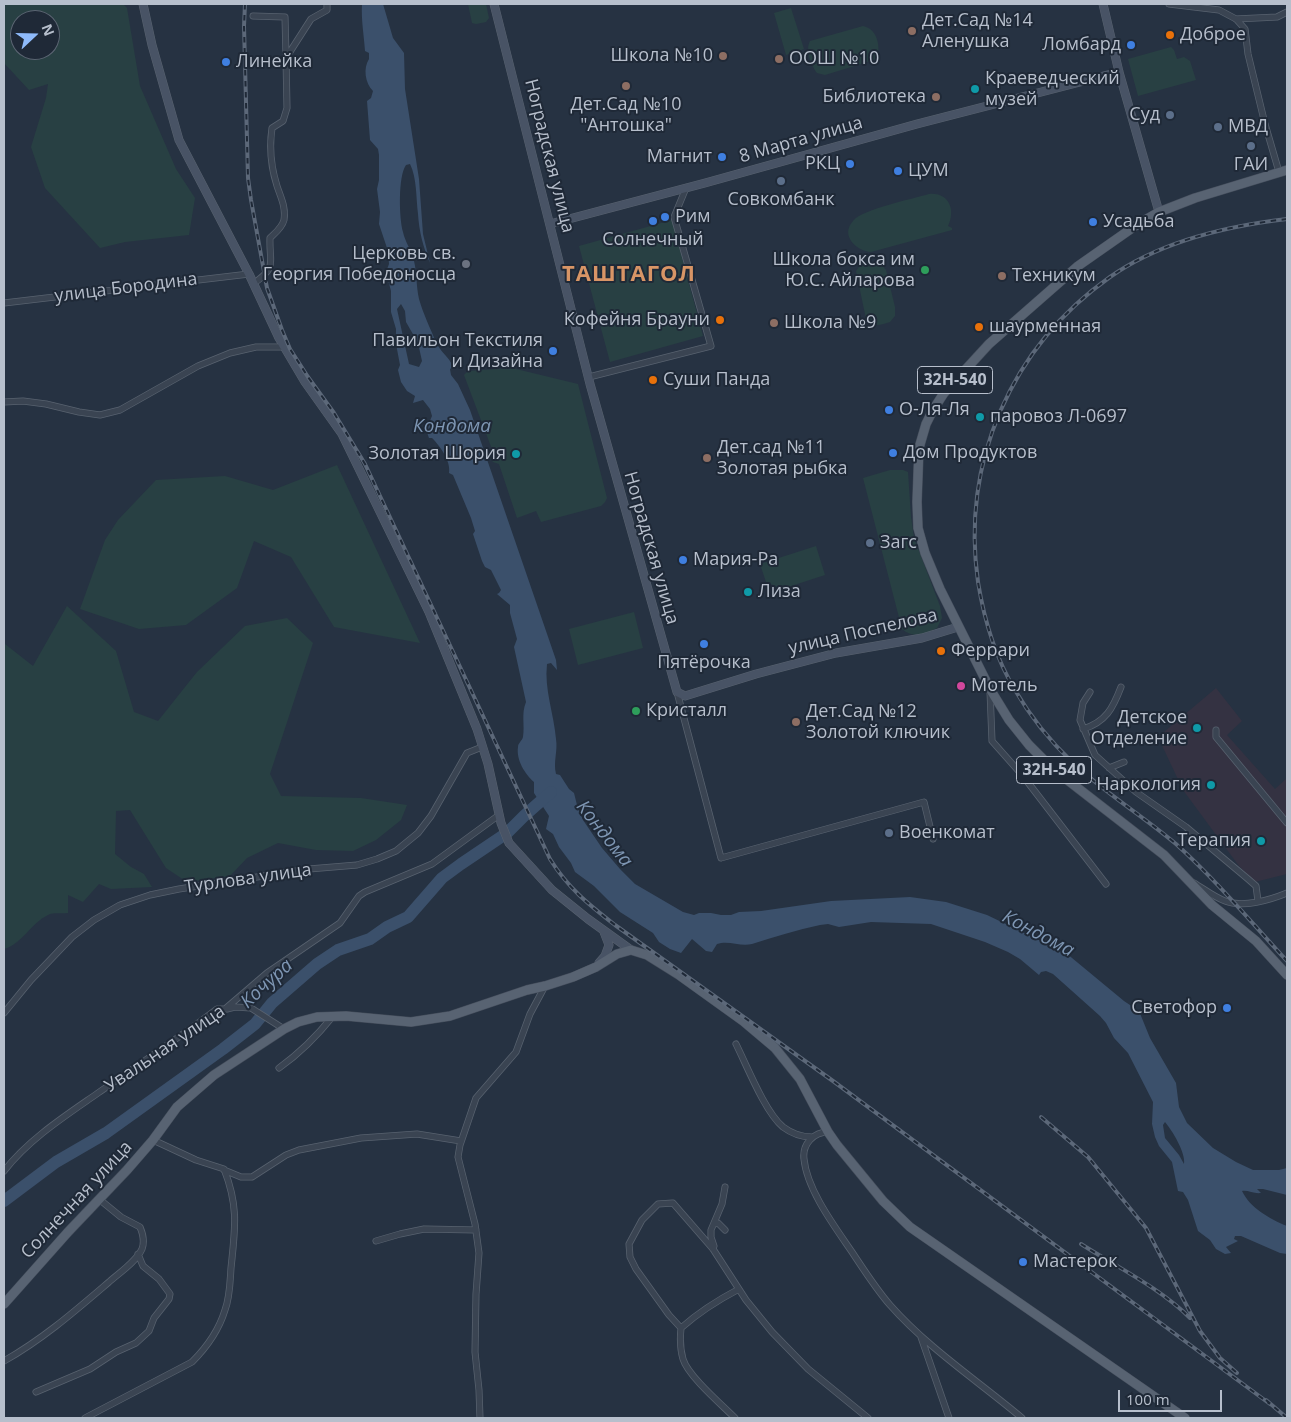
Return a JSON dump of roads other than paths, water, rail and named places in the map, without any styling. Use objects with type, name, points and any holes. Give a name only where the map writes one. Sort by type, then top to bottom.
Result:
[{"type":"main road","name":"улица Поспелова","points":[[958,628],[926,553],[918,528],[919,448],[926,424],[944,392],[989,344],[1078,266],[1118,238],[1159,212],[1195,198],[1283,171]]},
{"type":"main road","name":"32Н-540","points":[[958,628],[990,689],[1009,720],[1029,745],[1052,768],[1164,855],[1212,905],[1256,941],[1287,975]]},
{"type":"main road","name":"Солнечная улица","points":[[4,1304],[154,1140],[177,1107],[214,1075],[284,1029],[317,1017],[333,1016],[411,1022],[450,1016],[527,990],[573,977],[596,967],[617,954],[631,950]]},
{"type":"main road","points":[[631,950],[646,955],[679,975],[743,1021],[775,1048],[800,1079],[828,1132],[857,1171],[883,1201],[910,1227],[1185,1418]]},
{"type":"street","points":[[142,4],[179,140],[249,274],[279,338],[305,382],[342,434],[429,612],[477,729],[488,764],[500,819],[510,843],[552,890],[631,950]]},
{"type":"street","points":[[286,58],[310,19],[327,10],[327,4]]},
{"type":"street","name":"Ноградская улица","points":[[494,4],[589,377],[721,858],[924,802],[933,839]]},
{"type":"street","points":[[1103,4],[1119,72],[1159,212]]},
{"type":"street","points":[[1169,4],[1219,10],[1236,19],[1277,16],[1287,12]]},
{"type":"street","points":[[253,16],[285,18],[287,108],[283,121],[272,128],[269,144],[273,170],[284,202],[284,221],[278,231],[270,238],[271,268],[268,273],[253,284]]},
{"type":"street","name":"улица Поспелова","points":[[1236,19],[1245,29],[1248,54],[1265,124],[1283,171]]},
{"type":"street","name":"8 Марта улица","points":[[550,224],[918,124],[1119,72]]},
{"type":"street","points":[[589,377],[711,346],[674,217],[686,188]]},
{"type":"street","name":"улица Бородина","points":[[4,303],[249,274]]},
{"type":"street","points":[[4,402],[23,401],[79,412],[100,414],[120,410],[198,366],[230,353],[256,347],[285,347]]},
{"type":"street","name":"улица Поспелова","points":[[677,692],[686,696],[756,674],[836,653],[922,638],[958,628]]},
{"type":"street","points":[[1083,729],[1095,725],[1108,713],[1121,686]]},
{"type":"street","points":[[990,689],[992,741],[1023,776],[1106,884]]},
{"type":"street","points":[[1090,692],[1083,703],[1080,720],[1095,755],[1157,808],[1186,827],[1256,886],[1258,901]]},
{"type":"street","points":[[1216,730],[1216,737],[1287,823]]},
{"type":"street","name":"Турлова улица","points":[[4,1013],[72,937],[94,920],[120,905],[150,895],[178,889],[309,869],[357,865],[396,851],[418,833],[431,816],[468,753],[482,747]]},
{"type":"street","points":[[1109,768],[1124,762]]},
{"type":"street","name":"Увальная улица","points":[[4,1171],[34,1140],[63,1117],[194,1027],[217,1009],[225,1009],[267,973],[340,923],[359,896],[374,887],[432,864],[500,819]]},
{"type":"street","points":[[1188,879],[1224,901],[1235,904],[1258,901],[1287,893]]},
{"type":"street","points":[[596,967],[608,950],[609,945],[603,930]]},
{"type":"street","points":[[480,1418],[475,1352],[479,1254],[469,1196],[458,1157],[461,1141],[476,1098],[516,1052],[530,1014],[545,986]]},
{"type":"street","points":[[225,1009],[234,1007],[251,1008],[284,1029]]},
{"type":"street","points":[[279,1068],[298,1055],[333,1016]]},
{"type":"street","points":[[736,1044],[776,1120],[792,1132],[812,1137]]},
{"type":"street","points":[[828,1132],[820,1132],[812,1137],[805,1147],[803,1158],[808,1175],[826,1214],[889,1304],[921,1336],[1022,1418]]},
{"type":"street","points":[[154,1140],[196,1160],[241,1177],[252,1177],[286,1155],[299,1150],[361,1138],[417,1134],[461,1141]]},
{"type":"street","points":[[85,1418],[192,1362],[204,1350],[217,1330],[226,1309],[235,1226],[232,1188],[224,1169]]},
{"type":"street","points":[[713,1249],[711,1230],[722,1204],[725,1187]]},
{"type":"street","points":[[4,1361],[29,1347],[57,1327],[130,1263],[142,1249],[144,1237],[140,1227],[121,1217],[100,1199]]},
{"type":"street","points":[[681,1328],[669,1316],[636,1269],[630,1257],[629,1244],[642,1220],[658,1204],[673,1203],[713,1249],[739,1289],[772,1332],[802,1362],[868,1418]]},
{"type":"street","points":[[714,1224],[718,1223],[725,1230]]},
{"type":"street","points":[[376,1241],[424,1229],[476,1230]]},
{"type":"street","points":[[36,1392],[90,1368],[116,1352],[136,1343],[149,1331],[154,1318],[169,1299],[170,1294],[159,1278],[143,1266],[138,1254]]},
{"type":"street","points":[[736,1418],[693,1374],[683,1360],[680,1339],[681,1328],[714,1302],[739,1289]]},
{"type":"street","points":[[921,1336],[949,1418]]},
{"type":"water","name":"Кондома","points":[[362,4],[383,4],[393,38],[404,53],[405,89],[419,179],[423,234],[430,263],[420,233],[415,182],[410,164],[406,165],[403,170],[400,197],[401,217],[404,236],[412,254],[416,270],[419,299],[438,345],[453,367],[450,369],[451,375],[458,384],[470,410],[556,660],[557,670],[551,663],[547,664],[546,673],[555,730],[556,774],[560,775],[574,793],[583,820],[602,848],[635,884],[683,912],[694,915],[711,913],[731,915],[739,912],[761,911],[831,901],[910,897],[946,902],[987,915],[1066,953],[1124,1001],[1139,1011],[1150,1038],[1176,1083],[1179,1107],[1187,1123],[1213,1148],[1253,1170],[1279,1170],[1287,1168],[1287,1195],[1263,1189],[1257,1189],[1261,1193],[1242,1191],[1255,1208],[1287,1226],[1287,1254],[1280,1253],[1241,1236],[1235,1236],[1234,1239],[1238,1241],[1226,1247],[1231,1253],[1225,1254],[1216,1249],[1210,1240],[1198,1231],[1188,1200],[1183,1192],[1178,1191],[1172,1162],[1159,1146],[1155,1137],[1152,1124],[1153,1102],[1128,1053],[1114,1038],[1100,1016],[1053,974],[1046,971],[1041,972],[1039,975],[1020,959],[1008,952],[985,942],[931,924],[871,922],[839,927],[828,924],[820,925],[752,944],[717,944],[712,952],[706,951],[692,939],[681,953],[659,942],[653,933],[620,912],[594,886],[575,872],[553,834],[546,829],[549,816],[534,793],[534,782],[524,771],[518,757],[518,746],[523,737],[526,702],[514,647],[517,639],[510,613],[510,605],[497,594],[501,590],[491,570],[485,567],[482,561],[473,534],[475,531],[471,518],[453,475],[449,473],[447,459],[435,441],[429,438],[427,429],[432,416],[430,409],[423,400],[413,403],[415,396],[407,391],[401,382],[398,370],[400,365],[396,344],[396,329],[391,312],[391,291],[386,272],[389,264],[388,251],[379,224],[380,212],[377,189],[379,155],[378,149],[370,140],[367,101],[371,98],[373,91],[368,84],[366,75],[369,53],[365,51]],"holes":[[[401,304],[405,311],[406,322],[418,343],[422,361],[419,367],[409,364],[397,309]],[[1165,1122],[1181,1148],[1184,1164],[1165,1138],[1163,1125]]]},
{"type":"waterway","name":"Кочура","points":[[4,1201],[56,1162],[106,1133],[223,1049],[255,1024],[272,1003],[317,964],[338,950],[370,939],[387,927],[408,917],[442,878],[507,833],[551,792]]},
{"type":"railway","points":[[245,4],[248,178],[267,288],[282,330],[290,349],[334,413],[365,464],[550,859],[564,879],[579,895],[615,925],[833,1081],[1270,1404]]},
{"type":"railway","points":[[1287,219],[1218,231],[1173,245],[1130,264],[1110,277],[1075,305],[1045,337],[1020,373],[1000,411],[986,451],[978,494],[975,537],[978,582],[991,638],[1008,677],[1034,719],[1085,774],[1176,844],[1191,858],[1287,961]]},
{"type":"railway","points":[[1041,1117],[1088,1157],[1146,1228],[1200,1331],[1220,1358],[1237,1373]]},
{"type":"railway","points":[[1081,1244],[1152,1287],[1190,1318]]},
{"type":"railway","points":[[1266,1400],[1287,1418]]},
{"type":"place","name":"Дет.Сад №14 Аленушка","points":[[912,31]]},
{"type":"place","name":"Доброе","points":[[1170,35]]},
{"type":"place","name":"Ломбард","points":[[1131,45]]},
{"type":"place","name":"Школа №10","points":[[723,56]]},
{"type":"place","name":"ООШ №10","points":[[779,59]]},
{"type":"place","name":"Линейка","points":[[226,62]]},
{"type":"place","name":"Дет.Сад №10 \"Антошка\"","points":[[626,86]]},
{"type":"place","name":"Краеведческий музей","points":[[975,89]]},
{"type":"place","name":"Библиотека","points":[[936,97]]},
{"type":"place","name":"Суд","points":[[1170,115]]},
{"type":"place","name":"МВД","points":[[1218,127]]},
{"type":"place","name":"ГАИ","points":[[1251,146]]},
{"type":"place","name":"Магнит","points":[[722,157]]},
{"type":"place","name":"РКЦ","points":[[850,164]]},
{"type":"place","name":"ЦУМ","points":[[898,171]]},
{"type":"place","name":"Совкомбанк","points":[[781,181]]},
{"type":"place","name":"Рим","points":[[665,217]]},
{"type":"place","name":"Солнечный","points":[[653,221]]},
{"type":"place","name":"Усадьба","points":[[1093,222]]},
{"type":"place","name":"Церковь св. Георгия Победоносца","points":[[466,264]]},
{"type":"place","name":"Школа бокса им Ю.С. Айларова","points":[[925,270]]},
{"type":"place","name":"Техникум","points":[[1002,276]]},
{"type":"place","name":"Кофейня Брауни","points":[[720,320]]},
{"type":"place","name":"Школа №9","points":[[774,323]]},
{"type":"place","name":"шаурменная","points":[[979,327]]},
{"type":"place","name":"Павильон Текстиля и Дизайна","points":[[553,351]]},
{"type":"place","name":"Суши Панда","points":[[653,380]]},
{"type":"place","name":"О-Ля-Ля","points":[[889,410]]},
{"type":"place","name":"паровоз Л-0697","points":[[980,417]]},
{"type":"place","name":"Дом Продуктов","points":[[893,453]]},
{"type":"place","name":"Золотая Шория","points":[[516,454]]},
{"type":"place","name":"Дет.сад №11 Золотая рыбка","points":[[707,458]]},
{"type":"place","name":"Загс","points":[[870,543]]},
{"type":"place","name":"Мария-Ра","points":[[683,560]]},
{"type":"place","name":"Лиза","points":[[748,592]]},
{"type":"place","name":"Пятёрочка","points":[[704,644]]},
{"type":"place","name":"Феррари","points":[[941,651]]},
{"type":"place","name":"Мотель","points":[[961,686]]},
{"type":"place","name":"Кристалл","points":[[636,711]]},
{"type":"place","name":"Дет.Сад №12 Золотой ключик","points":[[796,722]]},
{"type":"place","name":"Детское Отделение","points":[[1197,728]]},
{"type":"place","name":"Наркология","points":[[1211,785]]},
{"type":"place","name":"Военкомат","points":[[889,833]]},
{"type":"place","name":"Терапия","points":[[1261,841]]},
{"type":"place","name":"Светофор","points":[[1227,1008]]},
{"type":"place","name":"Мастерок","points":[[1023,1262]]},
{"type":"district","name":"ТАШТАГОЛ","points":[[629,275]]}]
